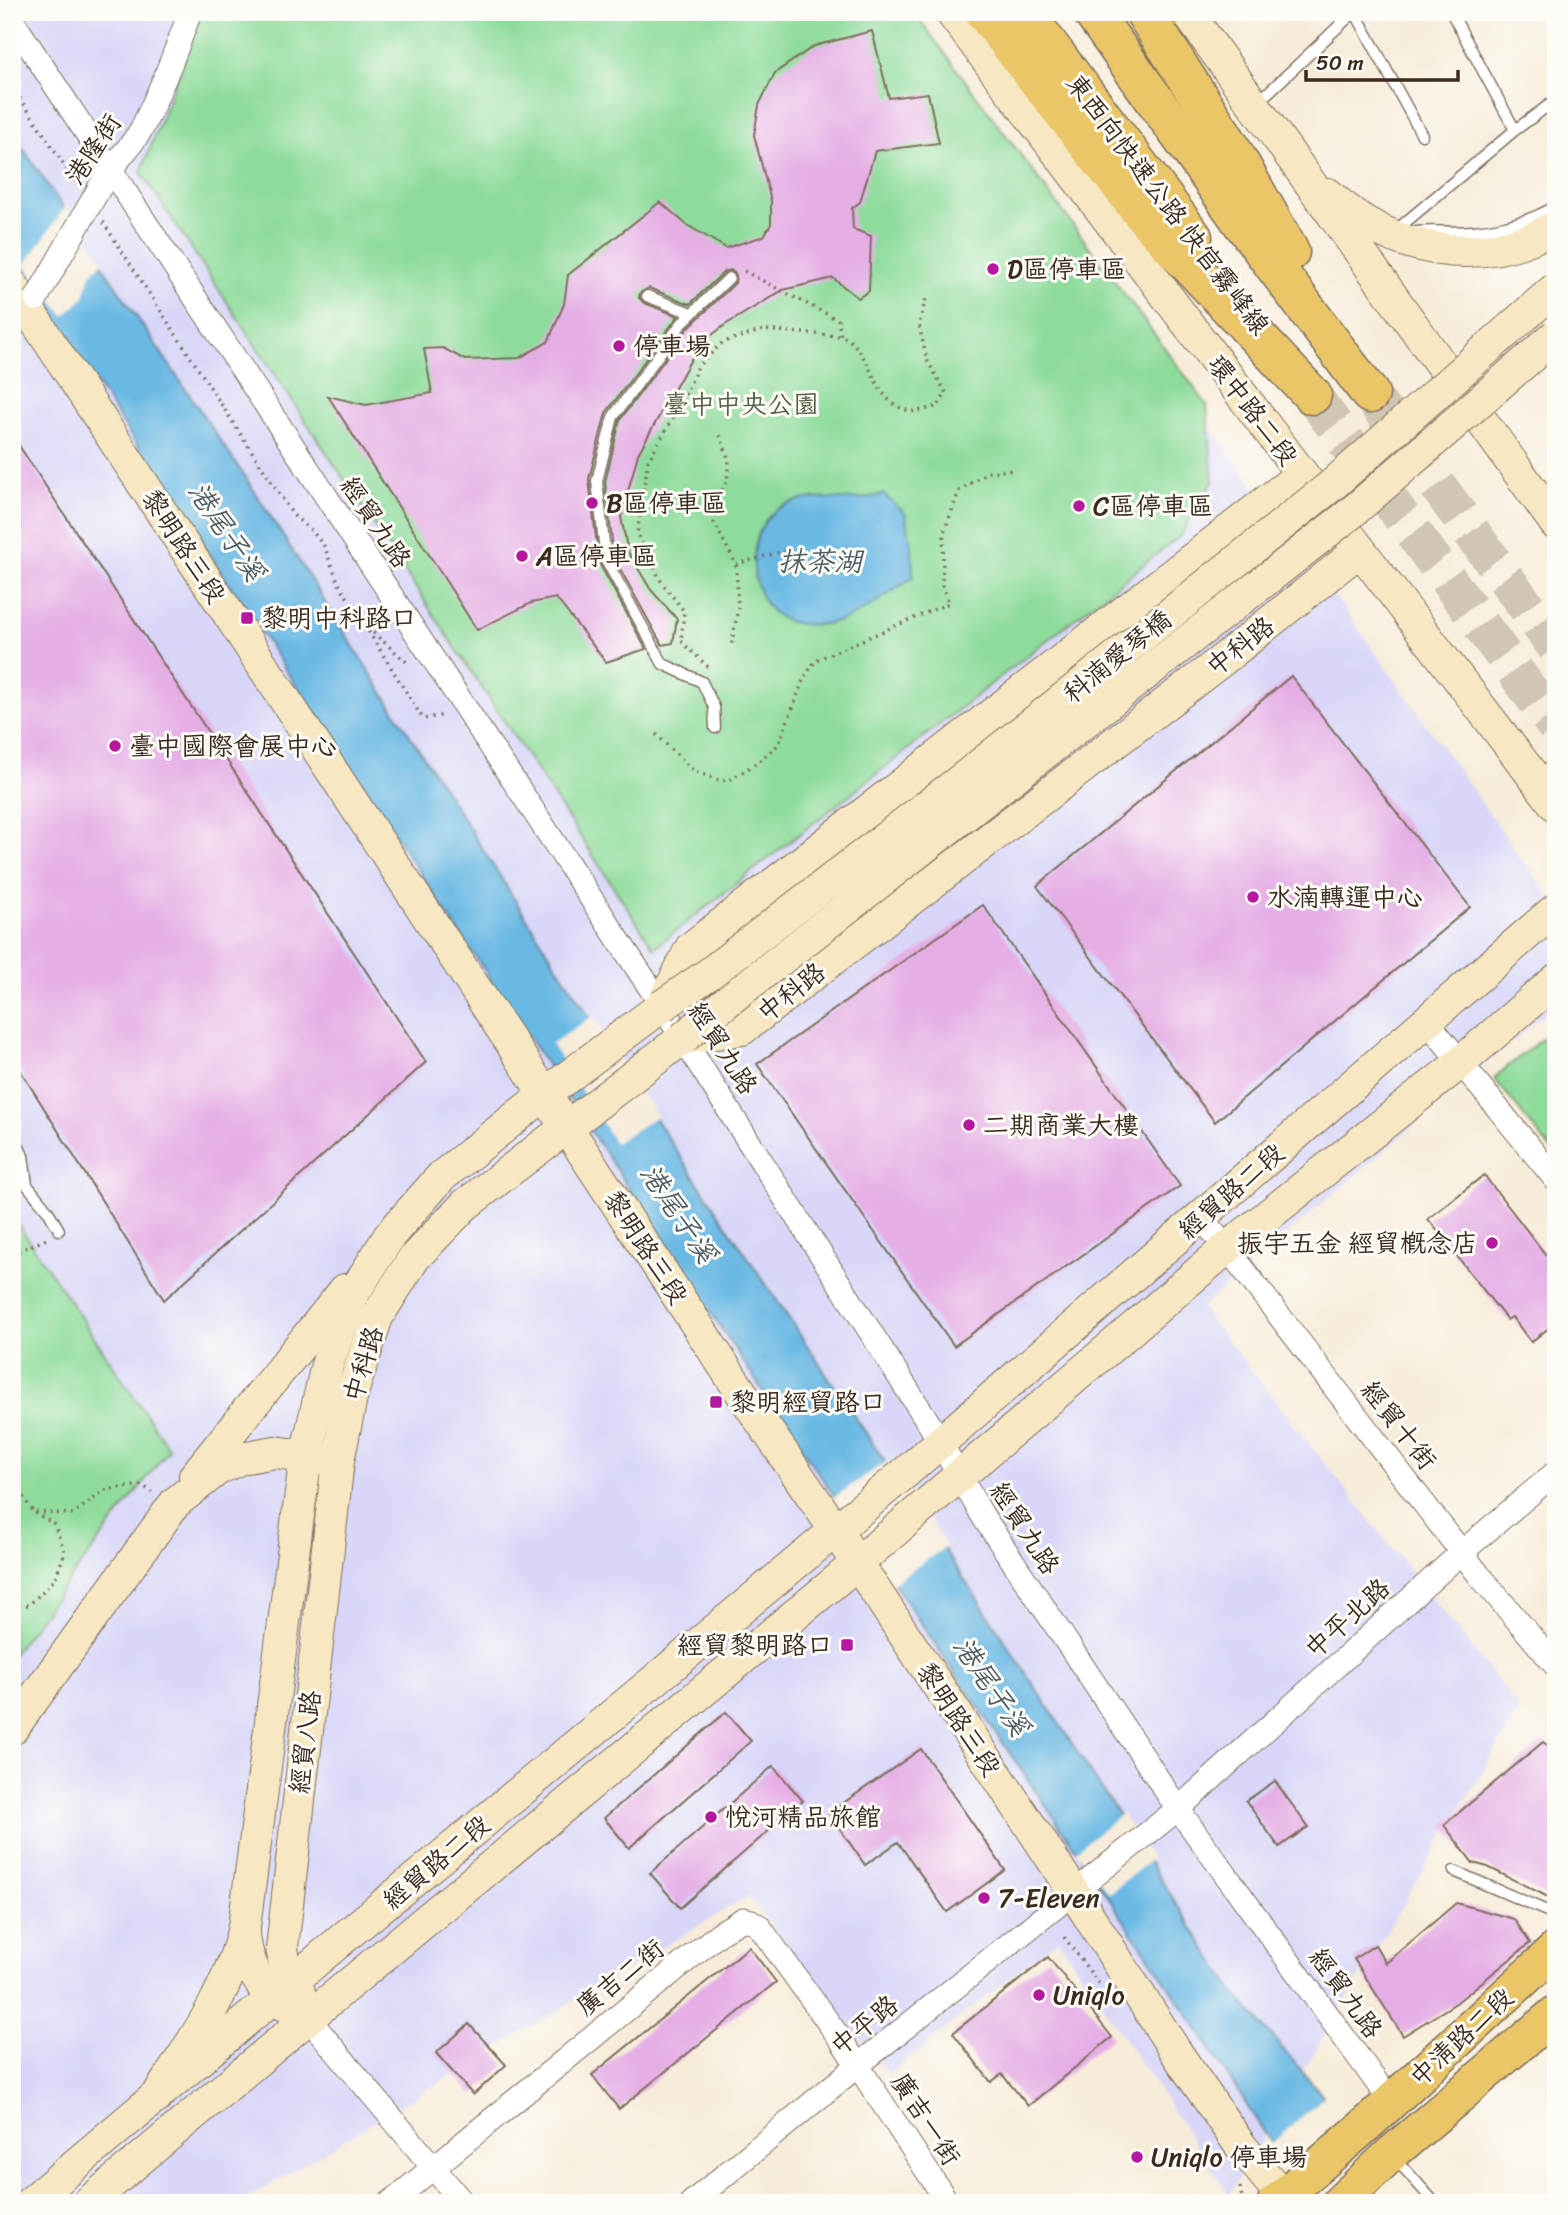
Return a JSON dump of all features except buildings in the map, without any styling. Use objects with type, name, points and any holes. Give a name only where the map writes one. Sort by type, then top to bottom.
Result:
[{"type":"highway","name":"東西向快速公路 快官霧峰線","points":[[984,12],[1148,221],[1312,395],[1024,12]]},
{"type":"highway","name":"東西向快速公路 快官霧峰線","points":[[1092,12],[1370,394],[1229,144],[1143,12]]},
{"type":"main road","name":"中清路二段","points":[[1282,2201],[1556,1949]]},
{"type":"main road","name":"中清路二段","points":[[1339,2203],[1391,2154],[1556,2013]]},
{"type":"street","name":"港隆街","points":[[26,298],[97,183],[131,147],[142,128],[190,12]]},
{"type":"street","name":"環中路二段","points":[[951,12],[1556,806]]},
{"type":"street","points":[[1187,12],[1556,524]]},
{"type":"street","name":"經貿九路","points":[[12,20],[97,183],[940,1443],[1169,1816],[1379,2113]]},
{"type":"street","points":[[1296,164],[1343,209],[1390,235],[1417,246],[1468,251],[1513,246],[1556,226]]},
{"type":"street","name":"科湳愛琴橋","points":[[654,1012],[721,965],[955,785],[1332,485],[1556,288]]},
{"type":"street","name":"黎明路三段","points":[[26,298],[741,1392],[864,1558],[1082,1888],[1161,2030],[1232,2135],[1269,2178],[1282,2201]]},
{"type":"street","name":"科湳愛琴橋","points":[[673,1046],[1350,514],[1556,335]]},
{"type":"street","name":"中科路","points":[[12,1729],[167,1501],[441,1177],[654,1012],[691,948],[1302,474]]},
{"type":"street","name":"中科路","points":[[167,1501],[241,1458],[275,1452],[338,1461],[352,1393],[377,1317],[414,1258],[465,1205],[673,1046],[742,1030],[1221,661],[1360,550]]},
{"type":"street","name":"經貿路二段","points":[[30,2203],[906,1472],[1556,909]]},
{"type":"street","name":"經貿路二段","points":[[88,2203],[864,1558],[1227,1248],[1460,1063],[1556,980]]},
{"type":"street","points":[[1427,1021],[1556,1180]]},
{"type":"street","name":"經貿十街","points":[[1200,1217],[1227,1248],[1462,1552],[1556,1666]]},
{"type":"street","name":"中科路","points":[[306,1455],[327,1364],[350,1299],[390,1235]]},
{"type":"street","name":"經貿八路","points":[[156,2098],[215,2003],[233,1966],[244,1927],[306,1455]]},
{"type":"street","name":"經貿八路","points":[[284,1989],[285,1965],[282,1948],[338,1461]]},
{"type":"street","name":"中平北路","points":[[1082,1888],[1169,1816],[1462,1552],[1556,1472]]},
{"type":"street","name":"中平路","points":[[691,2203],[857,2066],[1047,1913],[1082,1888]]},
{"type":"street","name":"廣吉二街","points":[[390,2203],[720,1933],[743,1919],[759,1926],[857,2066]]},
{"type":"street","name":"經貿八路","points":[[244,1927],[249,1962],[284,1989],[463,2203]]},
{"type":"street","name":"廣吉一街","points":[[857,2066],[948,2203]]},
{"type":"lane","points":[[1254,106],[1354,12],[1422,135]]},
{"type":"lane","points":[[1451,12],[1515,130]]},
{"type":"lane","points":[[1390,235],[1515,130],[1556,100]]},
{"type":"lane","points":[[1390,235],[1438,230],[1469,232],[1496,228],[1556,206]]},
{"type":"lane","points":[[715,728],[714,708],[702,682],[663,664],[606,560],[597,481],[613,417],[682,323],[729,278]]},
{"type":"lane","points":[[647,296],[691,313]]},
{"type":"lane","points":[[12,1131],[23,1156],[27,1185],[59,1230]]},
{"type":"lane","points":[[1454,1871],[1556,1914]]},
{"type":"lane","points":[[1391,2154],[1435,2203]]},
{"type":"path","points":[[12,86],[97,183]]},
{"type":"path","points":[[97,214],[293,515],[312,531],[324,546],[339,584],[423,719],[452,714]]},
{"type":"path","points":[[744,271],[838,320],[841,336]]},
{"type":"path","points":[[708,695],[716,677],[681,641],[684,611],[662,583],[638,534],[648,461],[682,402],[698,366],[723,342],[764,330],[841,336],[852,340],[862,351],[873,379],[887,397],[900,407],[913,412],[938,406],[946,393],[927,360],[919,325],[926,298]]},
{"type":"path","points":[[720,435],[730,460],[727,481],[718,497],[714,523],[736,564],[738,608],[731,648]]},
{"type":"path","points":[[656,734],[694,771],[721,781],[731,779],[757,763],[779,744],[804,678],[816,660],[949,603],[942,585],[944,532],[959,491],[987,472],[1015,470]]},
{"type":"path","points":[[736,564],[800,547]]},
{"type":"path","points":[[364,624],[413,667]]},
{"type":"path","points":[[12,1254],[49,1238],[59,1230]]},
{"type":"path","points":[[12,1405],[15,1434],[12,1458]]},
{"type":"path","points":[[12,1479],[33,1512],[54,1524],[65,1552],[55,1579],[29,1605],[12,1606]]},
{"type":"path","points":[[33,1512],[73,1514],[105,1490],[142,1485],[167,1501]]},
{"type":"shaded area","points":[[12,12],[900,12],[1084,254],[1556,903],[1556,1004],[1201,1307],[1520,1709],[1229,2195],[1058,1939],[888,2075],[748,1896],[239,2203],[12,2203]]},
{"type":"green space","name":"臺中中央公園","points":[[202,12],[914,12],[1207,405],[1213,481],[1180,536],[654,948],[141,172]]},
{"type":"green space","points":[[1556,1027],[1556,1156],[1494,1078]]},
{"type":"green space","points":[[12,1215],[169,1449],[12,1655]]},
{"type":"water","name":"港尾子溪","points":[[12,132],[253,489],[643,1101],[990,1618],[1234,1992],[1318,2090],[1402,2203],[1333,2203],[1268,2138],[1194,2023],[770,1402],[12,256]]},
{"type":"water","name":"抹茶湖","points":[[883,494],[905,513],[912,548],[913,577],[847,619],[825,624],[808,624],[784,620],[778,616],[767,605],[755,576],[756,543],[771,515],[783,506],[803,500],[860,499]]},
{"type":"pier","points":[[66,206],[103,261],[91,274],[83,299],[64,316],[25,265]]},
{"type":"pier","points":[[593,1016],[657,1116],[615,1143],[551,1044]]},
{"type":"pier","points":[[889,1460],[947,1546],[891,1584],[833,1498]]},
{"type":"pier","points":[[1122,1813],[1152,1859],[1109,1893],[1075,1851]]},
{"type":"pier","points":[[1326,2095],[1401,2196],[1394,2203],[1328,2203],[1270,2145]]},
{"type":"tunnel","points":[[1370,394],[1556,647]]},
{"type":"tunnel","points":[[1312,395],[1556,727]]},
{"type":"place","name":"D區停車區","points":[[993,269]]},
{"type":"place","name":"停車場","points":[[619,346]]},
{"type":"place","name":"B區停車區","points":[[592,503]]},
{"type":"place","name":"C區停車區","points":[[1079,506]]},
{"type":"place","name":"A區停車區","points":[[522,556]]},
{"type":"place","name":"黎明中科路口","points":[[247,618]]},
{"type":"place","name":"臺中國際會展中心","points":[[115,746]]},
{"type":"place","name":"水湳轉運中心","points":[[1253,897]]},
{"type":"place","name":"二期商業大樓","points":[[969,1125]]},
{"type":"place","name":"振宇五金 經貿概念店","points":[[1492,1243]]},
{"type":"place","name":"黎明經貿路口","points":[[716,1402]]},
{"type":"place","name":"經貿黎明路口","points":[[847,1645]]},
{"type":"place","name":"悅河精品旅館","points":[[711,1817]]},
{"type":"place","name":"7-Eleven","points":[[984,1898]]},
{"type":"place","name":"Uniqlo","points":[[1039,1995]]},
{"type":"place","name":"Uniqlo 停車場","points":[[1137,2157]]}]
